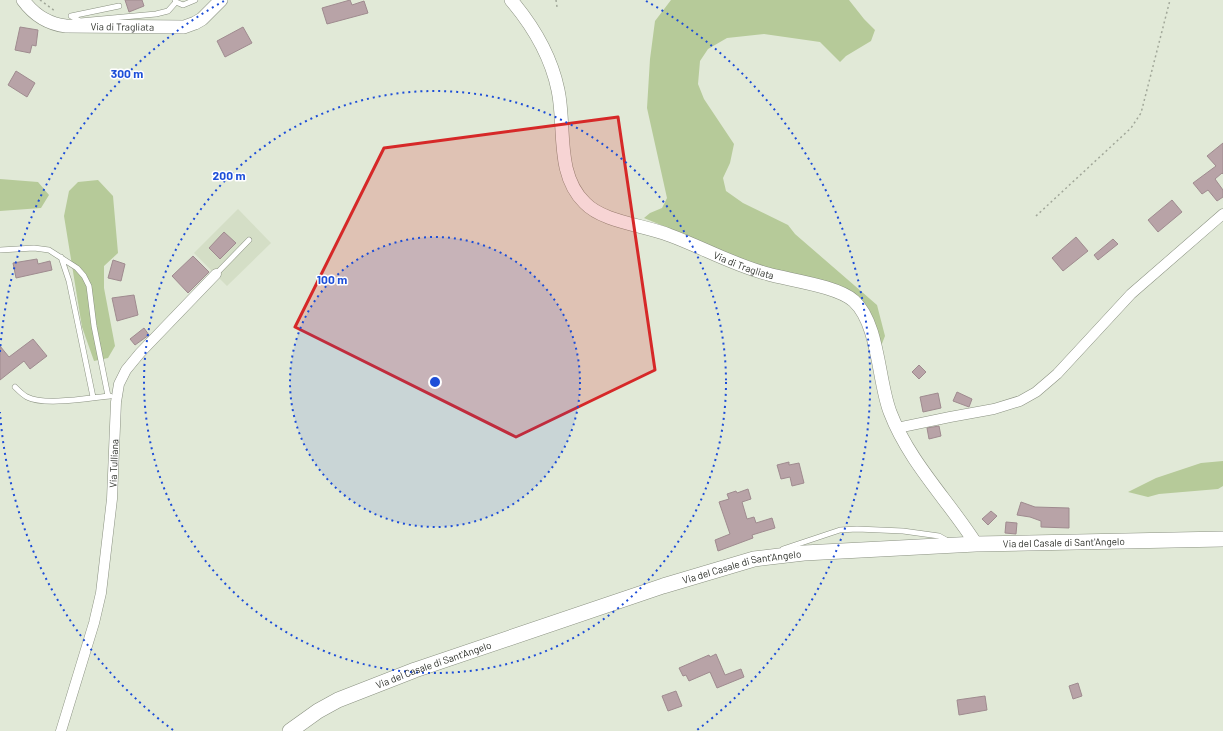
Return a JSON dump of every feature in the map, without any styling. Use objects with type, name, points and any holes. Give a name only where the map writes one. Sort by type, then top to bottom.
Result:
[{"type":"main road","name":"Via del Casale di Sant'Angelo","points":[[290,731],[318,711],[338,700],[415,670],[663,586],[754,559],[804,553],[976,544],[1223,539]]},
{"type":"street","name":"Via di Tragliata","points":[[22,0],[29,8],[42,18],[58,25],[177,28],[195,23],[202,19],[221,0]]},
{"type":"street","name":"Via di Tragliata","points":[[511,0],[536,35],[552,68],[560,101],[565,162],[574,188],[584,202],[603,216],[669,235],[743,267],[769,275],[825,288],[853,300],[864,316],[870,330],[886,398],[897,428],[920,468],[951,507],[976,544]]},
{"type":"street","points":[[897,428],[994,409],[1020,401],[1036,392],[1057,374],[1131,294],[1223,214]]},
{"type":"street","name":"Via Tulliana","points":[[61,731],[94,623],[102,589],[113,492],[112,396],[122,376],[140,353],[216,274]]},
{"type":"lane","points":[[70,16],[80,21],[156,14],[168,10],[175,1],[183,5],[195,0]]},
{"type":"lane","points":[[70,16],[119,6]]},
{"type":"lane","name":"Via Tulliana","points":[[216,274],[249,240]]},
{"type":"lane","points":[[0,250],[34,248],[49,250],[77,268],[84,276],[89,286],[94,326],[112,396],[56,401],[35,400],[26,397],[15,388]]},
{"type":"lane","points":[[61,257],[69,281],[93,397]]},
{"type":"lane","points":[[774,556],[775,552],[840,530],[858,529],[903,531],[939,536],[947,540],[951,546]]},
{"type":"path","points":[[40,0],[56,11],[70,16]]},
{"type":"path","points":[[556,0],[557,7]]},
{"type":"path","points":[[1036,216],[1131,128],[1142,113],[1170,0]]},
{"type":"highlighted area","points":[[618,117],[655,370],[516,437],[295,327],[384,148]]},
{"type":"shaded area","points":[[238,209],[271,243],[227,286],[194,253]]},
{"type":"green space","points":[[671,0],[849,0],[875,30],[871,41],[846,56],[840,62],[820,42],[764,34],[727,38],[708,49],[700,61],[698,84],[704,99],[734,144],[730,163],[723,178],[726,191],[743,203],[788,225],[795,234],[877,305],[885,336],[881,346],[860,300],[774,272],[644,218],[650,213],[662,208],[667,198],[647,108],[650,59],[655,21]]},
{"type":"green space","points":[[0,179],[38,182],[49,195],[41,208],[0,211]]},
{"type":"green space","points":[[98,180],[113,196],[118,253],[104,266],[104,288],[115,346],[108,358],[94,361],[82,327],[64,216],[69,191],[78,182]]},
{"type":"green space","points":[[1223,461],[1223,486],[1218,489],[1159,494],[1148,497],[1128,492],[1156,478],[1201,463]]},
{"type":"building","points":[[125,0],[142,0],[144,6],[129,12]]},
{"type":"building","points":[[350,0],[352,5],[364,1],[368,13],[327,24],[322,8]]},
{"type":"building","points":[[20,27],[38,30],[36,46],[32,45],[30,53],[15,50]]},
{"type":"building","points":[[243,27],[252,43],[225,57],[217,41]]},
{"type":"building","points":[[16,71],[35,83],[27,97],[8,85]]},
{"type":"building","points":[[1223,143],[1223,174],[1222,173],[1215,179],[1223,190],[1223,197],[1217,201],[1208,190],[1202,194],[1193,183],[1216,166],[1207,156]]},
{"type":"building","points":[[1172,200],[1182,212],[1158,232],[1148,220]]},
{"type":"building","points":[[224,232],[236,243],[220,259],[209,248]]},
{"type":"building","points":[[1076,237],[1088,251],[1063,271],[1052,258]]},
{"type":"building","points":[[1113,239],[1118,244],[1098,260],[1094,255]]},
{"type":"building","points":[[193,256],[209,272],[188,293],[172,276]]},
{"type":"building","points":[[37,259],[38,264],[50,261],[52,270],[16,278],[13,263]]},
{"type":"building","points":[[113,260],[125,264],[121,281],[108,278]]},
{"type":"building","points":[[134,295],[138,315],[117,321],[112,298]]},
{"type":"building","points":[[144,328],[149,335],[135,345],[130,339]]},
{"type":"building","points":[[33,339],[47,356],[30,369],[24,361],[0,380],[0,346],[9,357]]},
{"type":"building","points":[[919,365],[926,372],[919,379],[912,372]]},
{"type":"building","points":[[957,392],[972,399],[969,407],[953,401]]},
{"type":"building","points":[[938,393],[941,408],[923,412],[920,397]]},
{"type":"building","points":[[939,426],[941,436],[929,439],[927,428]]},
{"type":"building","points":[[789,462],[789,465],[799,463],[804,483],[792,486],[790,477],[781,479],[777,465]]},
{"type":"building","points":[[748,489],[751,499],[742,502],[747,519],[754,517],[756,523],[772,518],[775,528],[752,535],[753,538],[718,551],[715,540],[730,534],[719,502],[729,499],[727,494],[736,491],[737,493]]},
{"type":"building","points":[[1021,502],[1035,507],[1069,508],[1069,528],[1041,527],[1041,521],[1030,517],[1017,515]]},
{"type":"building","points":[[991,511],[997,516],[988,525],[982,519]]},
{"type":"building","points":[[1006,522],[1017,523],[1016,534],[1005,533]]},
{"type":"building","points":[[716,654],[725,675],[741,669],[744,677],[717,688],[710,672],[689,681],[686,675],[683,676],[679,668],[709,655],[710,657]]},
{"type":"building","points":[[1078,683],[1082,696],[1073,699],[1069,686]]},
{"type":"building","points":[[676,691],[682,706],[668,711],[662,696]]},
{"type":"building","points":[[985,696],[987,710],[959,715],[957,700]]}]
